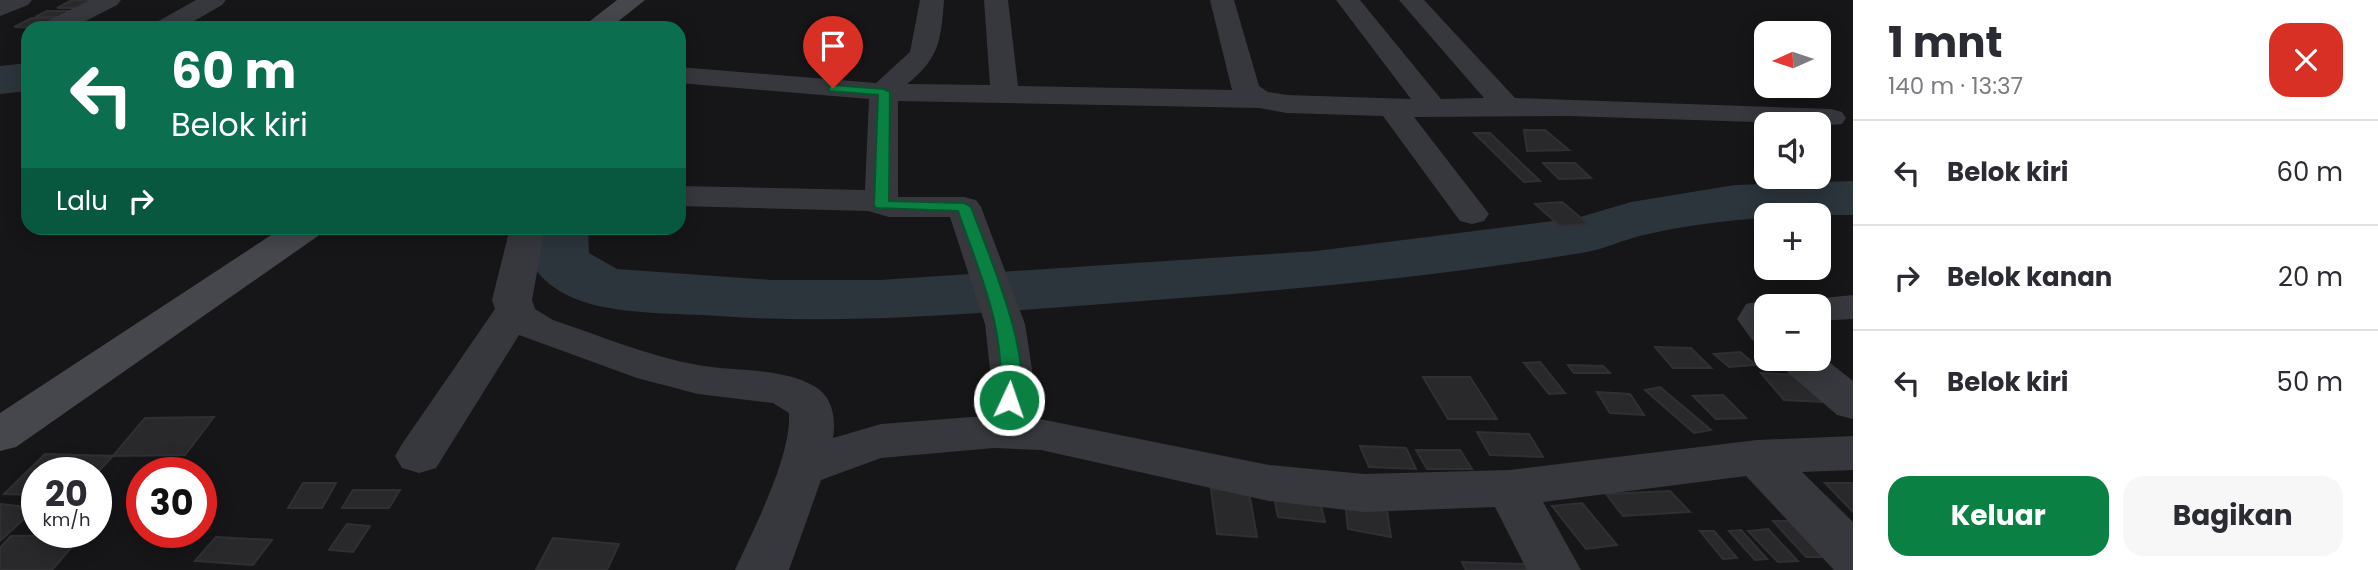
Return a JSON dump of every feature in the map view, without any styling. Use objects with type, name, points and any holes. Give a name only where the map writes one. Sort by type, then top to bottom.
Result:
[{"type":"street","points":[[0,9],[20,0]]},
{"type":"street","points":[[67,21],[109,0]]},
{"type":"street","points":[[176,21],[214,0]]},
{"type":"street","points":[[604,21],[633,0]]},
{"type":"street","points":[[932,0],[922,57],[884,92],[881,205],[964,207],[1005,324],[1012,369],[1006,433]]},
{"type":"street","points":[[996,0],[1005,93]]},
{"type":"street","points":[[1222,0],[1246,90],[1259,99]]},
{"type":"street","points":[[1348,0],[1434,109]]},
{"type":"street","points":[[1411,0],[1507,107]]},
{"type":"street","points":[[686,76],[884,92],[1259,99],[1287,104],[1434,109],[1568,107],[1754,115]]},
{"type":"street","points":[[1392,108],[1472,214]]},
{"type":"street","points":[[686,196],[881,201]]},
{"type":"street","points":[[0,435],[295,235]]},
{"type":"street","points":[[419,457],[513,311],[512,300],[526,235]]},
{"type":"street","points":[[1831,308],[1853,307]]},
{"type":"street","points":[[513,311],[522,320],[539,329],[656,370],[796,394],[808,405],[813,414],[801,469],[762,570]]},
{"type":"street","points":[[1813,371],[1853,404]]},
{"type":"street","points":[[801,469],[859,446],[881,441],[1006,433],[1041,434],[1084,441],[1215,473],[1316,489],[1364,493],[1510,488],[1756,457],[1853,453]]},
{"type":"street","points":[[1756,457],[1853,555]]},
{"type":"street","points":[[1510,488],[1555,570]]},
{"type":"building","points":[[72,0],[103,0],[87,8],[57,8]]},
{"type":"building","points":[[47,11],[83,11],[71,17],[35,17]]},
{"type":"building","points":[[32,18],[57,18],[52,21],[26,21]]},
{"type":"building","points":[[1524,130],[1545,130],[1569,150],[1527,151]]},
{"type":"building","points":[[1474,133],[1490,133],[1540,181],[1524,182]]},
{"type":"building","points":[[1543,163],[1575,163],[1591,178],[1559,179]]},
{"type":"building","points":[[1562,202],[1588,224],[1560,226],[1535,204]]},
{"type":"building","points":[[1655,347],[1691,348],[1711,368],[1673,368]]},
{"type":"building","points":[[1740,352],[1754,365],[1729,367],[1714,354]]},
{"type":"building","points":[[1540,362],[1565,393],[1549,394],[1524,363]]},
{"type":"building","points":[[1568,365],[1603,366],[1610,373],[1574,373]]},
{"type":"building","points":[[1761,373],[1798,375],[1823,402],[1784,400]]},
{"type":"building","points":[[1423,377],[1470,377],[1497,419],[1448,419]]},
{"type":"building","points":[[1660,387],[1711,430],[1694,433],[1645,390]]},
{"type":"building","points":[[1597,392],[1630,394],[1644,415],[1610,413]]},
{"type":"building","points":[[1723,395],[1746,418],[1716,419],[1693,396]]},
{"type":"building","points":[[214,417],[185,455],[113,456],[145,418]]},
{"type":"building","points":[[1477,432],[1529,434],[1543,457],[1490,455]]},
{"type":"building","points":[[1360,446],[1406,448],[1416,469],[1369,467]]},
{"type":"building","points":[[1416,450],[1460,450],[1472,469],[1427,469]]},
{"type":"building","points":[[45,454],[113,456],[112,457],[42,457]]},
{"type":"building","points":[[21,477],[21,495],[4,494]]},
{"type":"building","points":[[303,483],[336,483],[322,508],[288,508]]},
{"type":"building","points":[[1825,483],[1853,483],[1853,512]]},
{"type":"building","points":[[1211,489],[1249,492],[1257,537],[1217,534]]},
{"type":"building","points":[[353,490],[400,490],[389,508],[342,508]]},
{"type":"building","points":[[1670,491],[1690,512],[1623,516],[1606,494]]},
{"type":"building","points":[[1273,492],[1319,497],[1325,522],[1278,517]]},
{"type":"building","points":[[1345,502],[1387,510],[1391,537],[1348,529]]},
{"type":"building","points":[[1582,503],[1617,545],[1586,549],[1552,506]]},
{"type":"building","points":[[0,504],[21,506],[21,522],[0,541]]},
{"type":"building","points":[[1773,521],[1789,521],[1823,557],[1806,557]]},
{"type":"building","points":[[347,524],[370,526],[353,552],[329,550]]},
{"type":"building","points":[[1768,529],[1798,561],[1778,562],[1748,531]]},
{"type":"building","points":[[1741,530],[1767,559],[1755,560],[1729,531]]},
{"type":"building","points":[[1700,531],[1714,531],[1737,558],[1723,559]]},
{"type":"building","points":[[11,536],[21,536],[21,548],[71,548],[52,570],[0,570],[0,548]]},
{"type":"building","points":[[217,537],[272,540],[253,565],[195,561],[206,548],[217,548]]},
{"type":"building","points":[[553,538],[619,544],[607,570],[536,570]]},
{"type":"building","points":[[1462,562],[1529,564],[1532,570],[1466,570]]},
{"type":"waterway","points":[[0,80],[21,78]]},
{"type":"waterway","points":[[557,235],[557,251],[567,267],[606,288],[771,300],[880,300],[1316,270],[1584,235],[1631,220],[1735,202],[1853,198]]},
{"type":"route","points":[[833,88],[884,92],[881,205],[964,207],[1005,324],[1012,369],[1009,400]]}]
